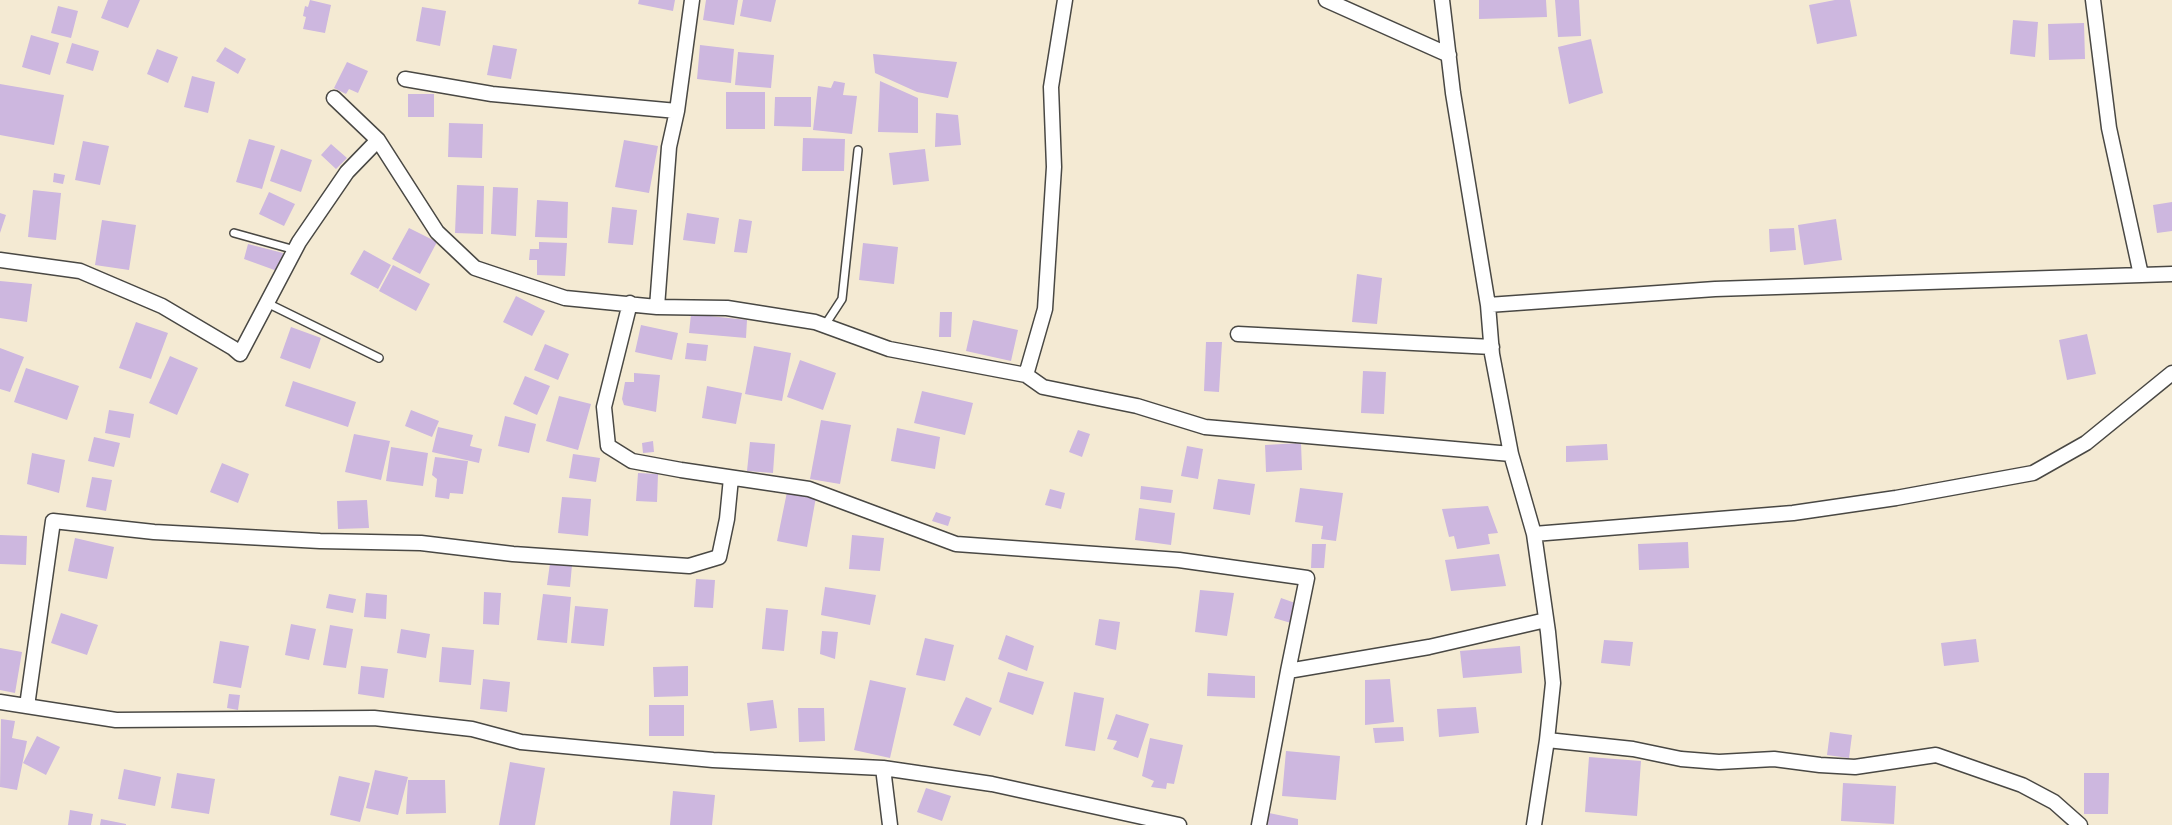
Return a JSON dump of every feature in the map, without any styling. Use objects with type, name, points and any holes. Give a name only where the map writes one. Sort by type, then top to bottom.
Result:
[{"type":"street","points":[[657,307],[668,147],[677,111],[691,0]]},
{"type":"street","points":[[1026,375],[1045,309],[1054,167],[1051,87],[1065,0]]},
{"type":"street","points":[[1326,0],[1449,55]]},
{"type":"street","points":[[1442,0],[1492,347],[1511,454],[1535,534],[1546,620],[1553,683],[1534,825]]},
{"type":"street","points":[[2093,0],[2109,128],[2141,275]]},
{"type":"street","points":[[405,79],[492,94],[677,111]]},
{"type":"street","points":[[334,98],[378,140],[437,232],[475,268],[565,298],[657,307],[727,308],[825,325],[889,349],[1026,375],[1042,387],[1137,406],[1205,427],[1511,454]]},
{"type":"street","points":[[0,260],[80,271],[162,306],[240,354],[295,250],[347,172],[378,140]]},
{"type":"street","points":[[1488,305],[1715,289],[2172,274]]},
{"type":"street","points":[[630,303],[604,407],[608,446],[632,461],[809,489],[956,544],[1178,560],[1307,578],[1259,825]]},
{"type":"street","points":[[1238,334],[1492,347]]},
{"type":"street","points":[[1535,534],[1793,513],[1896,498],[2033,473],[2086,443],[2172,373]]},
{"type":"street","points":[[27,706],[53,522],[154,532],[320,541],[421,542],[513,554],[689,566],[719,557],[727,519],[731,478]]},
{"type":"street","points":[[1288,671],[1429,647],[1546,620]]},
{"type":"street","points":[[0,702],[116,720],[374,718],[472,729],[521,742],[713,760],[883,768],[992,784],[1179,825]]},
{"type":"street","points":[[1547,740],[1719,762],[1774,759],[1855,767],[1936,755],[2022,785],[2054,802],[2080,825]]},
{"type":"street","points":[[883,768],[890,825]]},
{"type":"lane","points":[[825,325],[842,299],[858,150]]},
{"type":"lane","points":[[234,233],[295,250]]},
{"type":"lane","points":[[267,303],[379,358]]},
{"type":"building","points":[[108,0],[140,0],[128,28],[101,18]]},
{"type":"building","points":[[310,0],[331,5],[325,33],[303,29],[305,6],[308,7]]},
{"type":"building","points":[[639,0],[675,0],[673,11],[638,4]]},
{"type":"building","points":[[706,0],[738,0],[734,25],[703,20]]},
{"type":"building","points":[[743,0],[776,0],[771,22],[740,16]]},
{"type":"building","points":[[1479,0],[1546,0],[1547,17],[1479,19]]},
{"type":"building","points":[[1555,0],[1579,0],[1581,36],[1558,37]]},
{"type":"building","points":[[1850,0],[1857,36],[1817,44],[1809,5]]},
{"type":"building","points":[[58,6],[78,11],[71,38],[51,33]]},
{"type":"building","points":[[422,7],[446,11],[440,46],[416,41]]},
{"type":"building","points":[[2013,20],[2038,22],[2035,57],[2010,54]]},
{"type":"building","points":[[2084,23],[2085,59],[2049,60],[2048,24]]},
{"type":"building","points":[[31,35],[59,43],[50,75],[22,67]]},
{"type":"building","points":[[1591,39],[1603,93],[1569,104],[1558,47]]},
{"type":"building","points":[[72,43],[99,51],[93,71],[66,63]]},
{"type":"building","points":[[493,45],[517,49],[511,79],[487,75]]},
{"type":"building","points":[[700,45],[734,49],[731,83],[697,79]]},
{"type":"building","points":[[225,47],[246,59],[238,74],[216,61]]},
{"type":"building","points":[[157,49],[178,57],[168,83],[147,74]]},
{"type":"building","points":[[738,52],[774,55],[771,88],[735,85]]},
{"type":"building","points":[[873,54],[957,62],[948,98],[917,92],[875,73]]},
{"type":"building","points":[[347,62],[368,71],[358,93],[349,89],[346,94],[334,88]]},
{"type":"building","points":[[192,76],[215,82],[208,113],[184,107]]},
{"type":"building","points":[[834,81],[845,83],[843,95],[857,96],[852,134],[813,130],[818,86],[831,88]]},
{"type":"building","points":[[880,81],[918,98],[918,133],[878,132]]},
{"type":"building","points":[[0,84],[64,95],[54,145],[0,135]]},
{"type":"building","points":[[726,92],[765,92],[765,129],[726,129]]},
{"type":"building","points":[[408,94],[434,94],[434,117],[408,117]]},
{"type":"building","points":[[775,97],[811,97],[811,127],[774,126]]},
{"type":"building","points":[[936,113],[958,115],[961,145],[935,147]]},
{"type":"building","points":[[449,123],[483,124],[482,158],[448,157]]},
{"type":"building","points":[[803,138],[845,139],[844,171],[802,171]]},
{"type":"building","points":[[249,139],[275,146],[262,189],[236,182]]},
{"type":"building","points":[[624,140],[658,146],[649,193],[615,187]]},
{"type":"building","points":[[83,141],[109,146],[100,185],[75,180]]},
{"type":"building","points":[[331,144],[347,158],[336,169],[321,155]]},
{"type":"building","points":[[281,149],[312,160],[301,192],[270,181]]},
{"type":"building","points":[[925,149],[929,181],[893,185],[889,153]]},
{"type":"building","points":[[54,173],[65,175],[63,184],[53,182]]},
{"type":"building","points":[[457,185],[484,186],[483,234],[455,233]]},
{"type":"building","points":[[493,187],[518,188],[516,236],[491,234]]},
{"type":"building","points":[[33,190],[61,193],[56,240],[28,237]]},
{"type":"building","points":[[269,192],[295,204],[284,226],[259,214]]},
{"type":"building","points":[[537,200],[568,202],[567,238],[535,237]]},
{"type":"building","points":[[2172,202],[2172,231],[2157,233],[2153,205]]},
{"type":"building","points":[[612,207],[637,210],[633,245],[608,243]]},
{"type":"building","points":[[0,213],[6,215],[0,233]]},
{"type":"building","points":[[687,213],[719,218],[715,244],[683,240]]},
{"type":"building","points":[[739,219],[752,221],[747,253],[734,252]]},
{"type":"building","points":[[1836,219],[1842,260],[1804,265],[1798,225]]},
{"type":"building","points":[[102,220],[136,225],[129,270],[95,265]]},
{"type":"building","points":[[409,228],[437,242],[420,274],[392,259]]},
{"type":"building","points":[[1794,228],[1796,250],[1770,252],[1769,229]]},
{"type":"building","points":[[539,242],[567,243],[565,276],[537,275],[537,260],[529,260],[530,249],[539,249]]},
{"type":"building","points":[[863,243],[898,247],[894,284],[859,280]]},
{"type":"building","points":[[248,244],[283,253],[280,272],[244,259]]},
{"type":"building","points":[[364,250],[391,265],[378,289],[350,274]]},
{"type":"building","points":[[393,265],[430,284],[416,311],[379,291]]},
{"type":"building","points":[[1357,274],[1382,278],[1377,324],[1352,322]]},
{"type":"building","points":[[0,281],[32,284],[27,322],[0,318]]},
{"type":"building","points":[[516,296],[545,311],[532,336],[503,322]]},
{"type":"building","points":[[940,312],[952,312],[951,337],[939,337]]},
{"type":"building","points":[[691,314],[747,320],[746,338],[689,333]]},
{"type":"building","points":[[973,320],[1018,330],[1011,361],[966,351]]},
{"type":"building","points":[[136,322],[168,333],[151,379],[119,368]]},
{"type":"building","points":[[641,325],[678,333],[672,360],[635,352]]},
{"type":"building","points":[[291,327],[321,338],[310,369],[280,358]]},
{"type":"building","points":[[2087,334],[2096,374],[2067,380],[2059,340]]},
{"type":"building","points":[[1206,342],[1222,342],[1219,392],[1204,391]]},
{"type":"building","points":[[687,343],[708,345],[706,361],[685,359]]},
{"type":"building","points":[[545,344],[569,354],[558,380],[534,370]]},
{"type":"building","points":[[754,346],[791,353],[782,401],[745,394]]},
{"type":"building","points":[[0,348],[24,357],[10,392],[0,389]]},
{"type":"building","points":[[170,356],[198,368],[177,415],[149,403]]},
{"type":"building","points":[[800,360],[836,373],[823,410],[787,397]]},
{"type":"building","points":[[26,368],[79,386],[67,420],[14,402]]},
{"type":"building","points":[[1363,371],[1386,372],[1384,414],[1361,413]]},
{"type":"building","points":[[634,373],[660,375],[656,412],[624,405],[622,399],[625,382],[634,382]]},
{"type":"building","points":[[525,376],[550,386],[537,415],[513,404]]},
{"type":"building","points":[[293,381],[356,402],[348,427],[285,406]]},
{"type":"building","points":[[707,386],[742,393],[736,424],[702,418]]},
{"type":"building","points":[[922,391],[973,403],[965,435],[914,423]]},
{"type":"building","points":[[559,396],[591,404],[578,450],[546,441]]},
{"type":"building","points":[[109,410],[134,414],[130,438],[105,433]]},
{"type":"building","points":[[411,410],[439,421],[432,437],[405,426]]},
{"type":"building","points":[[505,416],[536,424],[529,453],[498,446]]},
{"type":"building","points":[[821,420],[851,425],[840,484],[810,479]]},
{"type":"building","points":[[438,427],[473,435],[470,446],[482,449],[479,463],[432,452]]},
{"type":"building","points":[[897,428],[940,437],[935,469],[891,461]]},
{"type":"building","points":[[1078,430],[1090,434],[1082,457],[1069,452]]},
{"type":"building","points":[[354,434],[390,441],[381,480],[345,472]]},
{"type":"building","points":[[94,437],[120,443],[114,467],[88,461]]},
{"type":"building","points":[[653,441],[654,452],[643,453],[642,443]]},
{"type":"building","points":[[750,442],[775,444],[773,473],[747,471]]},
{"type":"building","points":[[1301,443],[1302,470],[1266,472],[1265,445]]},
{"type":"building","points":[[1607,444],[1608,460],[1566,462],[1566,446]]},
{"type":"building","points":[[1187,446],[1203,449],[1198,479],[1181,476]]},
{"type":"building","points":[[391,447],[428,453],[423,486],[386,481]]},
{"type":"building","points":[[32,453],[65,460],[59,493],[27,484]]},
{"type":"building","points":[[573,454],[600,458],[596,482],[569,478]]},
{"type":"building","points":[[435,457],[468,461],[463,494],[450,493],[449,499],[435,497],[437,479],[432,475]]},
{"type":"building","points":[[222,463],[249,474],[238,503],[210,492]]},
{"type":"building","points":[[638,473],[658,474],[657,502],[636,501]]},
{"type":"building","points":[[92,477],[112,480],[106,511],[86,507]]},
{"type":"building","points":[[1218,479],[1255,484],[1250,515],[1213,509]]},
{"type":"building","points":[[1141,486],[1173,490],[1171,503],[1140,499]]},
{"type":"building","points":[[1300,488],[1343,493],[1336,541],[1321,539],[1323,526],[1295,522]]},
{"type":"building","points":[[1050,489],[1065,493],[1061,509],[1045,505]]},
{"type":"building","points":[[787,492],[816,497],[807,547],[777,541]]},
{"type":"building","points":[[562,497],[591,499],[588,536],[558,533]]},
{"type":"building","points":[[367,500],[369,528],[338,529],[337,501]]},
{"type":"building","points":[[1488,506],[1498,533],[1488,534],[1490,544],[1457,549],[1454,536],[1449,537],[1442,509]]},
{"type":"building","points":[[1139,508],[1175,513],[1171,545],[1135,540]]},
{"type":"building","points":[[936,512],[951,517],[948,526],[932,521]]},
{"type":"building","points":[[0,535],[27,536],[26,565],[0,564]]},
{"type":"building","points":[[852,535],[884,538],[880,571],[849,569]]},
{"type":"building","points":[[75,538],[114,547],[107,579],[68,571]]},
{"type":"building","points":[[1688,542],[1689,568],[1639,570],[1638,544]]},
{"type":"building","points":[[1312,544],[1326,544],[1324,568],[1311,568]]},
{"type":"building","points":[[1499,554],[1506,586],[1451,591],[1445,560]]},
{"type":"building","points":[[550,563],[572,565],[570,587],[547,585]]},
{"type":"building","points":[[696,579],[715,580],[713,608],[694,607]]},
{"type":"building","points":[[825,587],[876,595],[870,625],[821,615]]},
{"type":"building","points":[[1200,590],[1234,593],[1227,636],[1195,632]]},
{"type":"building","points":[[484,592],[501,593],[499,625],[483,624]]},
{"type":"building","points":[[366,593],[387,595],[386,619],[364,617]]},
{"type":"building","points":[[329,594],[356,599],[353,613],[326,608]]},
{"type":"building","points":[[543,594],[571,597],[567,643],[537,640]]},
{"type":"building","points":[[1281,598],[1298,604],[1291,623],[1274,618]]},
{"type":"building","points":[[575,606],[608,609],[604,646],[571,643]]},
{"type":"building","points":[[766,608],[788,610],[784,651],[762,649]]},
{"type":"building","points":[[61,613],[98,625],[87,655],[51,643]]},
{"type":"building","points":[[1099,619],[1120,622],[1116,650],[1095,645]]},
{"type":"building","points":[[291,624],[316,629],[309,660],[285,655]]},
{"type":"building","points":[[330,625],[353,629],[346,668],[323,665]]},
{"type":"building","points":[[401,629],[430,634],[426,658],[397,653]]},
{"type":"building","points":[[822,631],[838,632],[835,659],[820,654]]},
{"type":"building","points":[[1006,635],[1034,646],[1027,671],[998,659]]},
{"type":"building","points":[[925,638],[954,645],[945,681],[916,675]]},
{"type":"building","points":[[1976,639],[1979,662],[1944,666],[1941,643]]},
{"type":"building","points":[[1604,640],[1633,642],[1630,666],[1601,663]]},
{"type":"building","points":[[220,641],[249,646],[241,688],[213,683]]},
{"type":"building","points":[[1520,646],[1522,673],[1463,678],[1460,651]]},
{"type":"building","points":[[442,647],[474,650],[471,685],[439,682]]},
{"type":"building","points":[[0,648],[22,652],[15,693],[0,690]]},
{"type":"building","points":[[361,666],[388,669],[384,698],[358,694]]},
{"type":"building","points":[[688,666],[688,696],[654,697],[653,667]]},
{"type":"building","points":[[1008,672],[1044,682],[1033,715],[999,702]]},
{"type":"building","points":[[1208,673],[1255,676],[1255,698],[1207,696]]},
{"type":"building","points":[[483,679],[510,682],[507,712],[480,709]]},
{"type":"building","points":[[1390,679],[1394,722],[1365,725],[1365,680]]},
{"type":"building","points":[[870,680],[906,688],[890,758],[854,750]]},
{"type":"building","points":[[1074,692],[1104,698],[1095,751],[1065,746]]},
{"type":"building","points":[[229,694],[240,695],[238,710],[227,708]]},
{"type":"building","points":[[966,697],[992,708],[980,736],[953,725]]},
{"type":"building","points":[[773,700],[777,728],[750,731],[747,703]]},
{"type":"building","points":[[649,705],[684,705],[684,736],[649,736]]},
{"type":"building","points":[[1476,707],[1479,733],[1439,737],[1437,709]]},
{"type":"building","points":[[798,708],[824,708],[825,741],[799,742]]},
{"type":"building","points":[[1116,714],[1149,724],[1138,758],[1113,749],[1117,741],[1107,739]]},
{"type":"building","points":[[1,719],[15,721],[12,738],[27,741],[17,790],[0,787]]},
{"type":"building","points":[[1403,727],[1404,741],[1375,743],[1373,728]]},
{"type":"building","points":[[1830,732],[1852,735],[1849,758],[1827,755]]},
{"type":"building","points":[[37,736],[60,747],[46,775],[23,763]]},
{"type":"building","points":[[1150,738],[1183,745],[1174,784],[1167,783],[1166,789],[1151,787],[1154,781],[1142,776]]},
{"type":"building","points":[[1286,751],[1340,756],[1336,800],[1282,796]]},
{"type":"building","points":[[1589,757],[1641,761],[1637,816],[1585,812]]},
{"type":"building","points":[[510,762],[545,768],[535,825],[499,825]]},
{"type":"building","points":[[124,769],[161,777],[155,806],[118,799]]},
{"type":"building","points":[[375,770],[408,777],[398,815],[366,808]]},
{"type":"building","points":[[177,773],[215,779],[209,814],[171,808]]},
{"type":"building","points":[[2084,773],[2109,773],[2108,814],[2084,814]]},
{"type":"building","points":[[339,776],[370,783],[360,822],[330,815]]},
{"type":"building","points":[[408,780],[445,780],[446,813],[406,814]]},
{"type":"building","points":[[1843,783],[1896,786],[1894,824],[1841,821]]},
{"type":"building","points":[[926,788],[951,796],[942,821],[917,812]]},
{"type":"building","points":[[673,791],[715,795],[712,825],[670,825]]},
{"type":"building","points":[[70,810],[93,814],[91,825],[68,825]]},
{"type":"building","points":[[1269,813],[1298,819],[1298,825],[1268,825]]},
{"type":"building","points":[[101,819],[126,824],[126,825],[100,825]]}]
